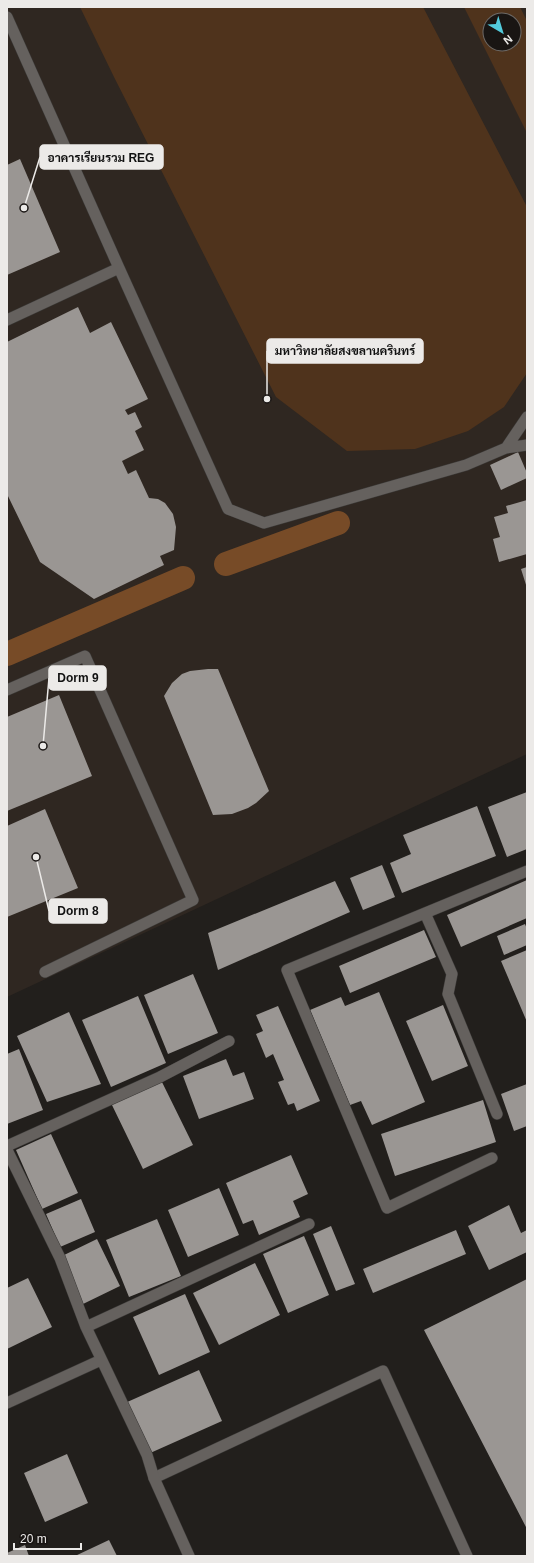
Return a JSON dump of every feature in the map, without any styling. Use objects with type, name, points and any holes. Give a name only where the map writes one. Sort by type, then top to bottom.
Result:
[{"type":"street","points":[[7,17],[228,509],[264,523],[466,465],[506,448],[527,445]]},
{"type":"street","points":[[7,320],[119,268]]},
{"type":"street","points":[[506,448],[527,417]]},
{"type":"street","points":[[7,690],[85,656],[193,900],[45,972]]},
{"type":"street","points":[[492,1158],[387,1208],[287,970],[527,871]]},
{"type":"street","points":[[425,914],[452,974],[448,994],[497,1114]]},
{"type":"street","points":[[7,1146],[160,1077],[230,1041]]},
{"type":"street","points":[[7,1150],[60,1258],[86,1327],[147,1455],[154,1478],[189,1556]]},
{"type":"street","points":[[86,1327],[309,1224]]},
{"type":"street","points":[[7,1403],[101,1360]]},
{"type":"street","points":[[154,1478],[383,1371],[467,1556]]},
{"type":"shaded area","points":[[7,7],[527,7],[527,754],[7,997]]},
{"type":"shaded area","points":[[80,7],[423,7],[527,207],[527,373],[504,407],[468,431],[415,449],[347,451],[276,397]]},
{"type":"shaded area","points":[[464,7],[520,7],[527,21],[527,133],[486,52],[522,52],[522,12],[482,12],[482,43]]},
{"type":"building","points":[[20,159],[60,252],[7,275],[7,165]]},
{"type":"building","points":[[78,307],[90,333],[111,322],[148,399],[125,410],[128,415],[135,412],[142,427],[135,431],[144,450],[122,461],[128,474],[136,470],[149,498],[158,499],[165,503],[173,514],[176,527],[174,550],[160,556],[164,565],[94,599],[40,562],[7,494],[7,342]]},
{"type":"building","points":[[518,452],[527,473],[527,478],[501,490],[490,465]]},
{"type":"building","points":[[527,500],[527,554],[499,562],[493,539],[500,537],[494,517],[508,513],[506,506]]},
{"type":"building","points":[[527,567],[527,588],[521,569]]},
{"type":"building","points":[[218,669],[269,791],[248,808],[232,814],[213,815],[164,696],[172,683],[182,674],[190,671]]},
{"type":"building","points":[[59,695],[92,776],[7,811],[7,717]]},
{"type":"building","points":[[527,792],[527,849],[507,857],[488,807]]},
{"type":"building","points":[[477,806],[496,856],[402,893],[390,863],[411,854],[403,835]]},
{"type":"building","points":[[45,809],[78,888],[7,917],[7,826]]},
{"type":"building","points":[[382,865],[395,897],[363,910],[350,878]]},
{"type":"building","points":[[527,880],[527,918],[461,947],[447,915]]},
{"type":"building","points":[[335,881],[350,912],[218,970],[208,933]]},
{"type":"building","points":[[525,924],[527,929],[527,945],[504,955],[497,936]]},
{"type":"building","points":[[424,930],[436,957],[350,993],[339,966]]},
{"type":"building","points":[[527,950],[527,1022],[501,961]]},
{"type":"building","points":[[193,974],[218,1033],[168,1054],[144,995]]},
{"type":"building","points":[[379,992],[425,1102],[372,1125],[361,1101],[350,1105],[310,1010],[341,997],[345,1006]]},
{"type":"building","points":[[138,996],[166,1063],[111,1087],[82,1020]]},
{"type":"building","points":[[443,1005],[468,1066],[432,1081],[406,1021]]},
{"type":"building","points":[[278,1006],[320,1101],[297,1111],[294,1103],[288,1105],[278,1082],[284,1080],[273,1054],[266,1058],[256,1034],[263,1031],[256,1015]]},
{"type":"building","points":[[69,1012],[101,1084],[47,1102],[17,1036]]},
{"type":"building","points":[[19,1049],[43,1110],[7,1124],[7,1054]]},
{"type":"building","points":[[226,1059],[233,1076],[244,1072],[254,1099],[199,1119],[183,1076]]},
{"type":"building","points":[[160,1078],[193,1145],[143,1169],[111,1103]]},
{"type":"building","points":[[527,1084],[527,1126],[514,1131],[501,1094]]},
{"type":"building","points":[[483,1100],[496,1142],[395,1176],[381,1134]]},
{"type":"building","points":[[51,1134],[78,1193],[42,1209],[16,1150]]},
{"type":"building","points":[[291,1155],[308,1194],[293,1201],[300,1217],[259,1235],[253,1220],[243,1224],[226,1183]]},
{"type":"building","points":[[219,1188],[239,1235],[188,1257],[168,1210]]},
{"type":"building","points":[[81,1199],[95,1232],[60,1247],[46,1214]]},
{"type":"building","points":[[509,1205],[521,1233],[527,1230],[527,1252],[489,1270],[468,1226]]},
{"type":"building","points":[[157,1219],[181,1276],[129,1297],[106,1240]]},
{"type":"building","points":[[331,1226],[355,1284],[336,1291],[313,1234]]},
{"type":"building","points":[[456,1230],[466,1254],[373,1293],[363,1269]]},
{"type":"building","points":[[304,1236],[329,1295],[288,1313],[263,1254]]},
{"type":"building","points":[[97,1239],[120,1286],[83,1304],[60,1257]]},
{"type":"building","points":[[255,1263],[280,1315],[219,1345],[193,1293]]},
{"type":"building","points":[[28,1278],[52,1327],[7,1349],[7,1288]]},
{"type":"building","points":[[527,1279],[527,1529],[424,1330]]},
{"type":"building","points":[[185,1294],[210,1352],[159,1375],[133,1317]]},
{"type":"building","points":[[199,1370],[222,1421],[148,1454],[125,1403]]},
{"type":"building","points":[[67,1454],[88,1503],[45,1522],[24,1473]]},
{"type":"building","points":[[109,1540],[117,1556],[75,1556]]},
{"type":"building","points":[[25,1545],[29,1556],[7,1556],[7,1553]]},
{"type":"waterway","points":[[226,564],[338,523]]},
{"type":"waterway","points":[[7,654],[183,578]]},
{"type":"place","name":"อาคารเรียนรวม REG","points":[[24,208]]},
{"type":"place","name":"มหาวิทยาลัยสงขลานครินทร์","points":[[267,399]]},
{"type":"place","name":"Dorm 9","points":[[43,746]]},
{"type":"place","name":"Dorm 8","points":[[36,857]]}]
